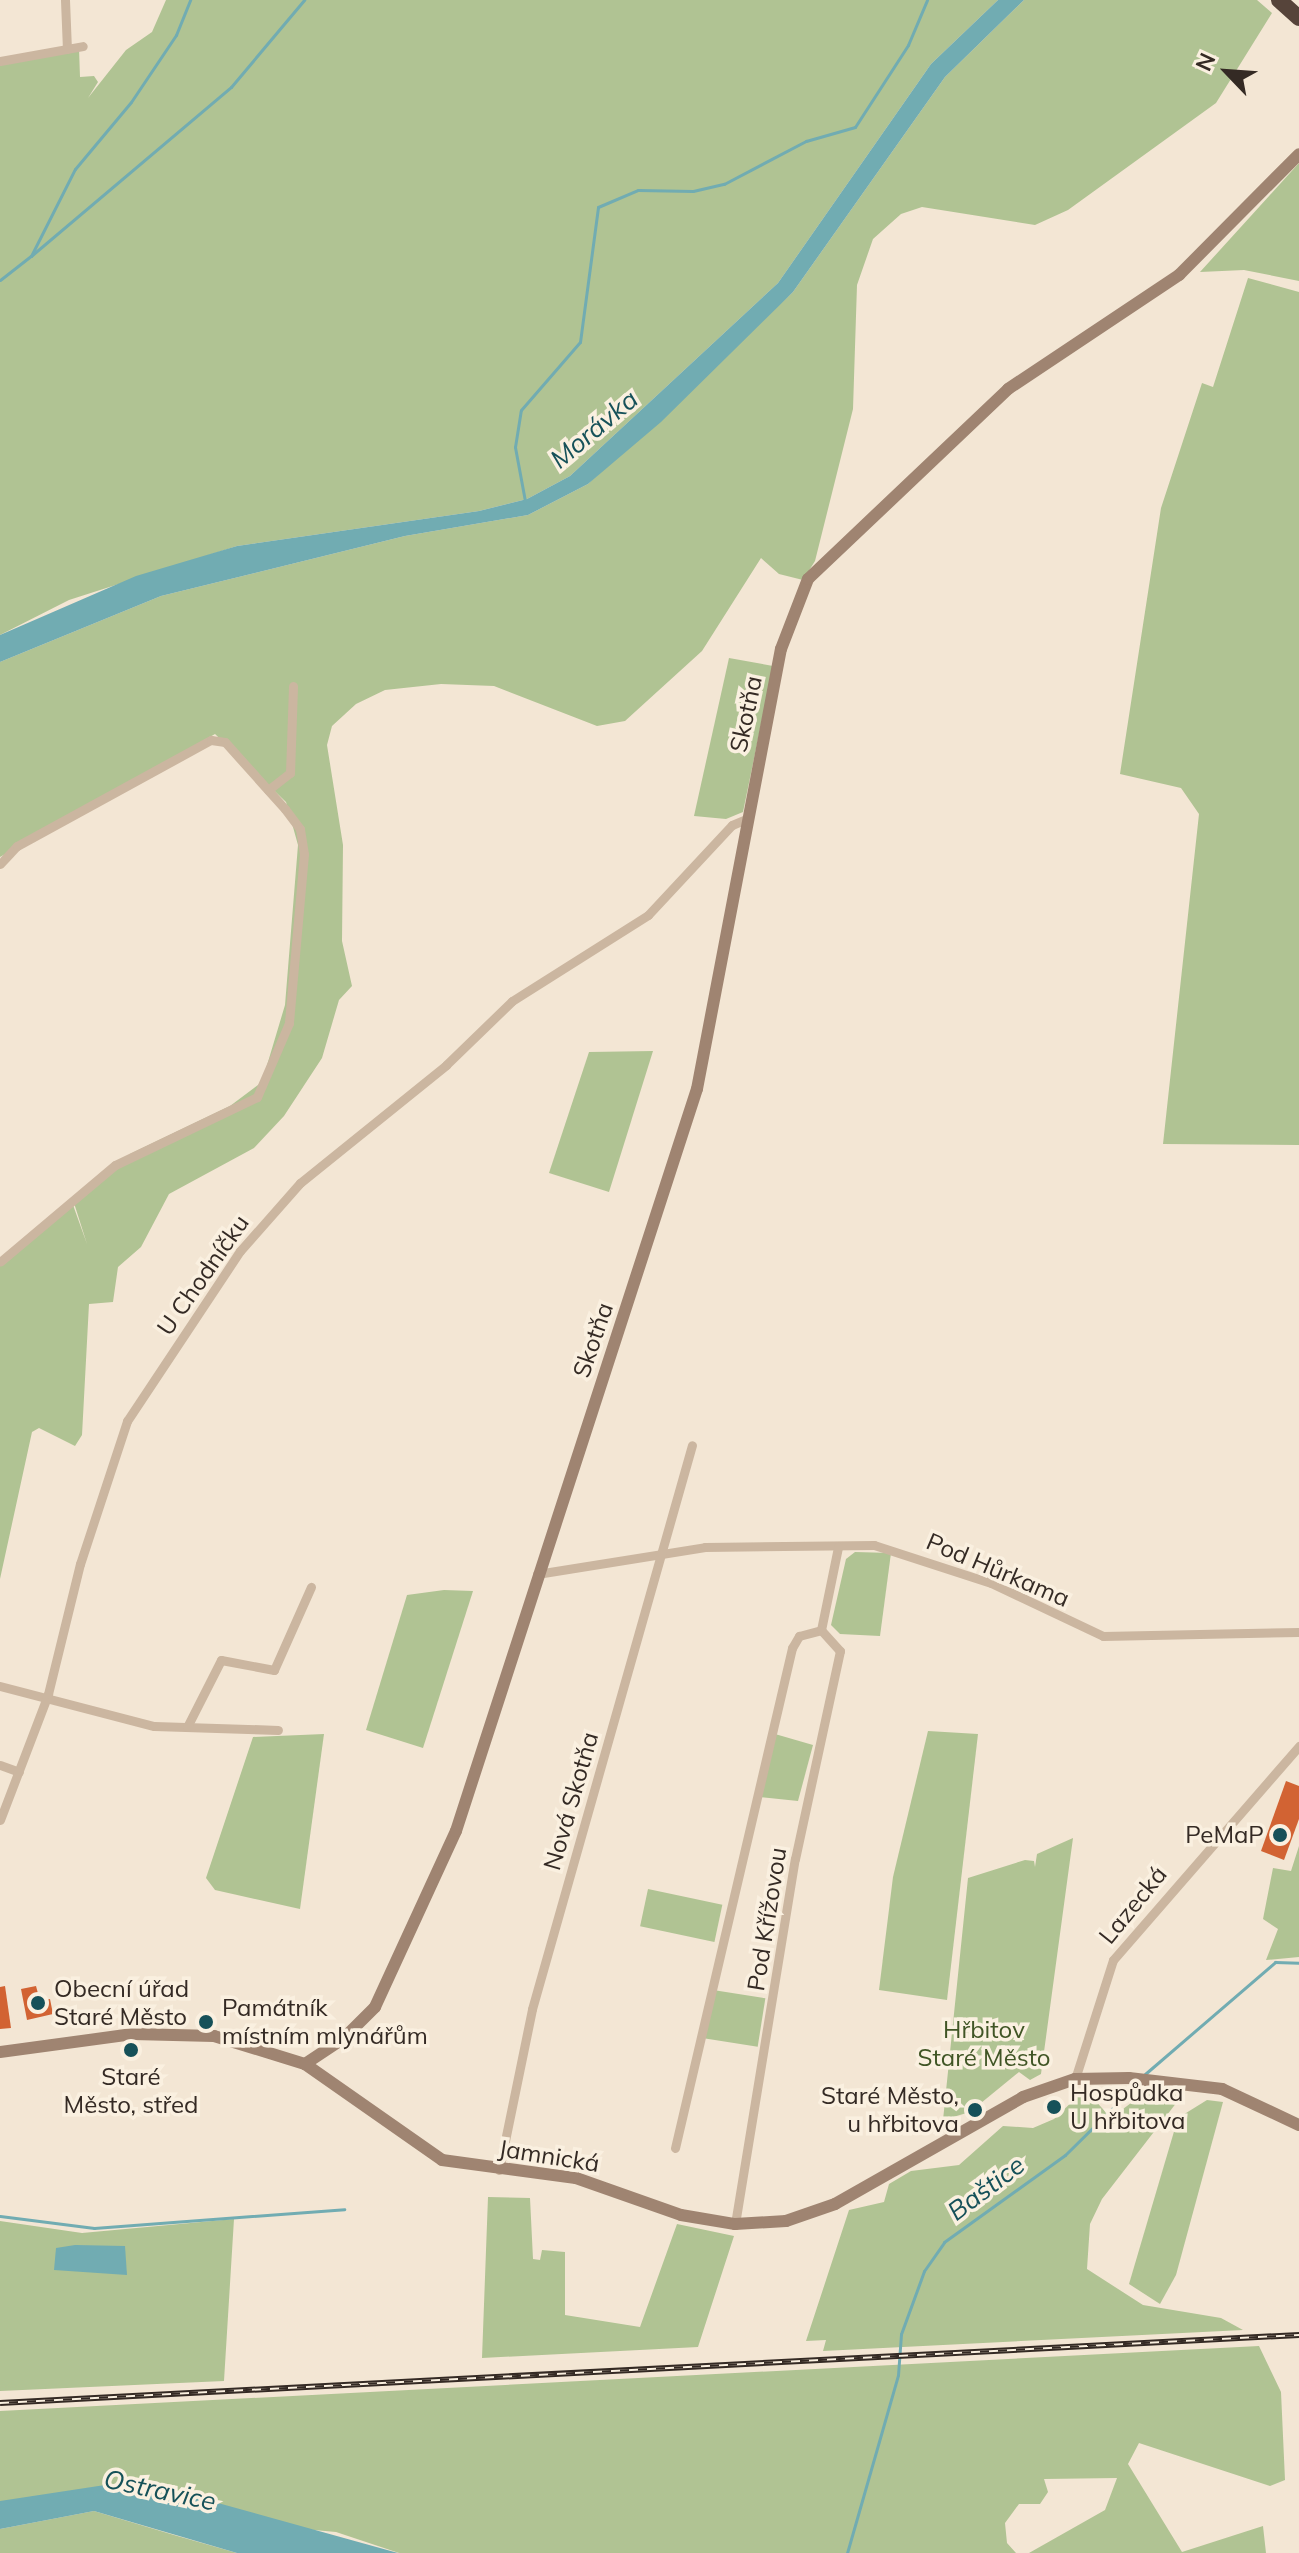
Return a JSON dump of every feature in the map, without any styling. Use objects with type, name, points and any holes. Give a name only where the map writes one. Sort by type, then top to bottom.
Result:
[{"type":"highway","points":[[1279,0],[1299,18]]},
{"type":"street","points":[[65,0],[67,49]]},
{"type":"street","points":[[0,61],[83,46]]},
{"type":"street","name":"Skotňa","points":[[305,2064],[344,2038],[393,1977],[456,1831],[697,1089],[746,819],[781,649],[808,579],[1008,389],[1179,275],[1299,154]]},
{"type":"street","points":[[268,790],[290,773],[293,686]]},
{"type":"street","points":[[0,864],[17,846],[211,740],[225,742],[300,829],[304,854],[289,1023],[266,1084],[245,1106],[115,1165],[0,1262]]},
{"type":"street","name":"U Chodníčku","points":[[0,1820],[48,1694],[80,1564],[127,1421],[240,1251],[300,1183],[542,980],[648,915],[732,825],[746,819]]},
{"type":"street","name":"Nová Skotňa","points":[[499,2170],[532,2009],[666,1551],[692,1445]]},
{"type":"street","points":[[821,1630],[838,1547]]},
{"type":"street","name":"Pod Hůrkama","points":[[537,1574],[666,1551],[838,1547],[897,1549],[991,1583],[1103,1636],[1299,1632]]},
{"type":"street","points":[[187,1727],[221,1660],[274,1670],[311,1587]]},
{"type":"street","name":"Pod Křížovou","points":[[675,2148],[792,1648],[799,1636],[821,1630],[833,1637],[840,1651],[795,1859],[735,2224]]},
{"type":"street","points":[[0,1686],[48,1694],[154,1726],[278,1730]]},
{"type":"street","name":"Lazecká","points":[[1075,2079],[1113,1960],[1299,1746]]},
{"type":"street","points":[[0,1765],[19,1772]]},
{"type":"street","name":"Jamnická","points":[[0,2052],[165,2032],[214,2036],[305,2064],[433,2156],[499,2170],[576,2178],[681,2215],[735,2224],[786,2221],[835,2204],[1023,2097],[1075,2079],[1135,2078],[1222,2089],[1299,2125]]},
{"type":"green space","points":[[166,0],[998,0],[931,64],[778,283],[570,476],[527,499],[479,511],[237,546],[69,600],[0,635],[0,63],[79,48],[80,77],[94,76],[98,82],[88,98],[126,50],[152,32]]},
{"type":"green space","points":[[1024,0],[1257,0],[1272,13],[1216,103],[1068,210],[1035,225],[922,207],[901,214],[873,239],[857,285],[853,409],[815,561],[803,580],[779,574],[761,558],[702,651],[625,721],[597,726],[494,686],[441,684],[385,690],[356,704],[332,726],[327,745],[343,845],[342,941],[352,986],[339,1000],[322,1058],[284,1116],[254,1148],[169,1194],[141,1247],[118,1267],[113,1302],[89,1304],[82,1435],[75,1446],[39,1428],[32,1432],[0,1579],[0,1264],[73,1205],[87,1244],[74,1203],[130,1154],[230,1106],[262,1082],[285,1005],[298,845],[286,802],[215,734],[0,857],[0,662],[161,596],[405,536],[528,515],[588,484],[793,292],[945,77]]},
{"type":"green space","points":[[1299,163],[1299,281],[1244,270],[1200,272]]},
{"type":"green space","points":[[1248,278],[1299,292],[1299,1145],[1163,1144],[1199,814],[1181,788],[1120,774],[1161,508],[1202,383],[1213,387]]},
{"type":"green space","points":[[729,658],[773,666],[743,812],[726,819],[694,816]]},
{"type":"green space","points":[[653,1051],[609,1192],[549,1173],[589,1052]]},
{"type":"green space","points":[[855,1552],[891,1553],[880,1636],[840,1634],[831,1625],[846,1559]]},
{"type":"green space","points":[[444,1590],[473,1591],[423,1748],[366,1730],[407,1595]]},
{"type":"green space","points":[[928,1731],[978,1734],[947,2000],[879,1990],[893,1877]]},
{"type":"green space","points":[[324,1734],[300,1909],[215,1890],[206,1878],[253,1737]]},
{"type":"green space","points":[[775,1734],[813,1745],[798,1801],[760,1797]]},
{"type":"green space","name":"Hřbitov Staré Město","points":[[1073,1838],[1041,2074],[1030,2080],[1019,2072],[970,2112],[943,2120],[968,1878],[1025,1860],[1034,1861],[1035,1867],[1037,1854]]},
{"type":"green space","points":[[1299,1846],[1299,1957],[1266,1960],[1278,1929],[1263,1919],[1273,1868],[1291,1871]]},
{"type":"green space","points":[[648,1889],[722,1905],[714,1942],[640,1926]]},
{"type":"green space","points":[[713,1990],[765,1998],[758,2047],[705,2038]]},
{"type":"green space","points":[[1147,2091],[1184,2093],[1102,2199],[1090,2224],[1087,2269],[1143,2305],[1221,2318],[1243,2330],[823,2351],[826,2340],[806,2341],[849,2210],[884,2202],[889,2184],[911,2171],[959,2165],[1003,2126],[1033,2128],[1054,2119],[1077,2097],[1092,2097],[1111,2118]]},
{"type":"green space","points":[[1207,2100],[1223,2102],[1176,2275],[1160,2304],[1129,2284],[1178,2118]]},
{"type":"green space","points":[[488,2197],[530,2198],[533,2259],[540,2260],[542,2250],[565,2252],[565,2315],[640,2327],[677,2224],[734,2236],[698,2347],[482,2358]]},
{"type":"green space","points":[[234,2219],[224,2381],[0,2391],[0,2221],[82,2233]]},
{"type":"green space","points":[[1259,2346],[1281,2392],[1285,2480],[1270,2486],[1139,2443],[1128,2464],[1182,2552],[1263,2526],[1266,2553],[1029,2553],[1105,2510],[1117,2478],[1044,2479],[1048,2492],[1040,2504],[1019,2504],[1005,2523],[1007,2543],[1016,2553],[399,2553],[336,2532],[0,2501],[0,2411]]},
{"type":"green space","points":[[94,2511],[237,2553],[0,2553],[0,2529]]},
{"type":"water","points":[[998,0],[1024,0],[945,77],[793,292],[661,422],[588,484],[528,515],[405,536],[161,596],[0,662],[0,635],[136,576],[237,546],[479,511],[527,499],[570,476],[778,283],[931,64]]},
{"type":"water","points":[[75,2245],[125,2246],[127,2275],[54,2270],[56,2248]]},
{"type":"water","points":[[105,2485],[207,2500],[398,2553],[237,2553],[94,2511],[0,2529],[0,2501]]},
{"type":"building","name":"PeMaP","points":[[1286,1781],[1299,1786],[1299,1819],[1284,1860],[1261,1851]]},
{"type":"building","points":[[5,1986],[11,2028],[0,2029],[0,1987]]},
{"type":"building","name":"Obecní úřad Staré Město","points":[[36,1986],[40,2001],[50,1999],[53,2014],[27,2020],[21,1989]]},
{"type":"waterway","points":[[0,280],[31,256],[75,169],[131,102],[176,35],[190,0]]},
{"type":"waterway","points":[[31,256],[231,87],[304,0]]},
{"type":"waterway","points":[[525,501],[515,447],[521,410],[580,342],[598,207],[638,190],[693,191],[724,184],[806,141],[855,127],[908,45],[927,0]]},
{"type":"waterway","name":"Baštice","points":[[1145,2074],[1275,1962],[1299,1963]]},
{"type":"waterway","name":"Baštice","points":[[847,2553],[898,2375],[901,2334],[924,2271],[944,2242],[1065,2155],[1138,2083]]},
{"type":"waterway","points":[[0,2216],[94,2228],[344,2209]]},
{"type":"railway","points":[[0,2403],[1299,2335]]},
{"type":"place","name":"PeMaP","points":[[1280,1835]]},
{"type":"place","name":"Obecní úřad Staré Město","points":[[38,2003]]},
{"type":"place","name":"Památník místním mlynářům","points":[[206,2022]]},
{"type":"place","name":"Staré Město, střed","points":[[131,2050]]},
{"type":"place","name":"Hospůdka U hřbitova","points":[[1054,2107]]},
{"type":"place","name":"Staré Město, u hřbitova","points":[[975,2110]]},
{"type":"water label","name":"Morávka","points":[[594,429]]},
{"type":"water label","name":"Ostravice","points":[[160,2490]]}]
